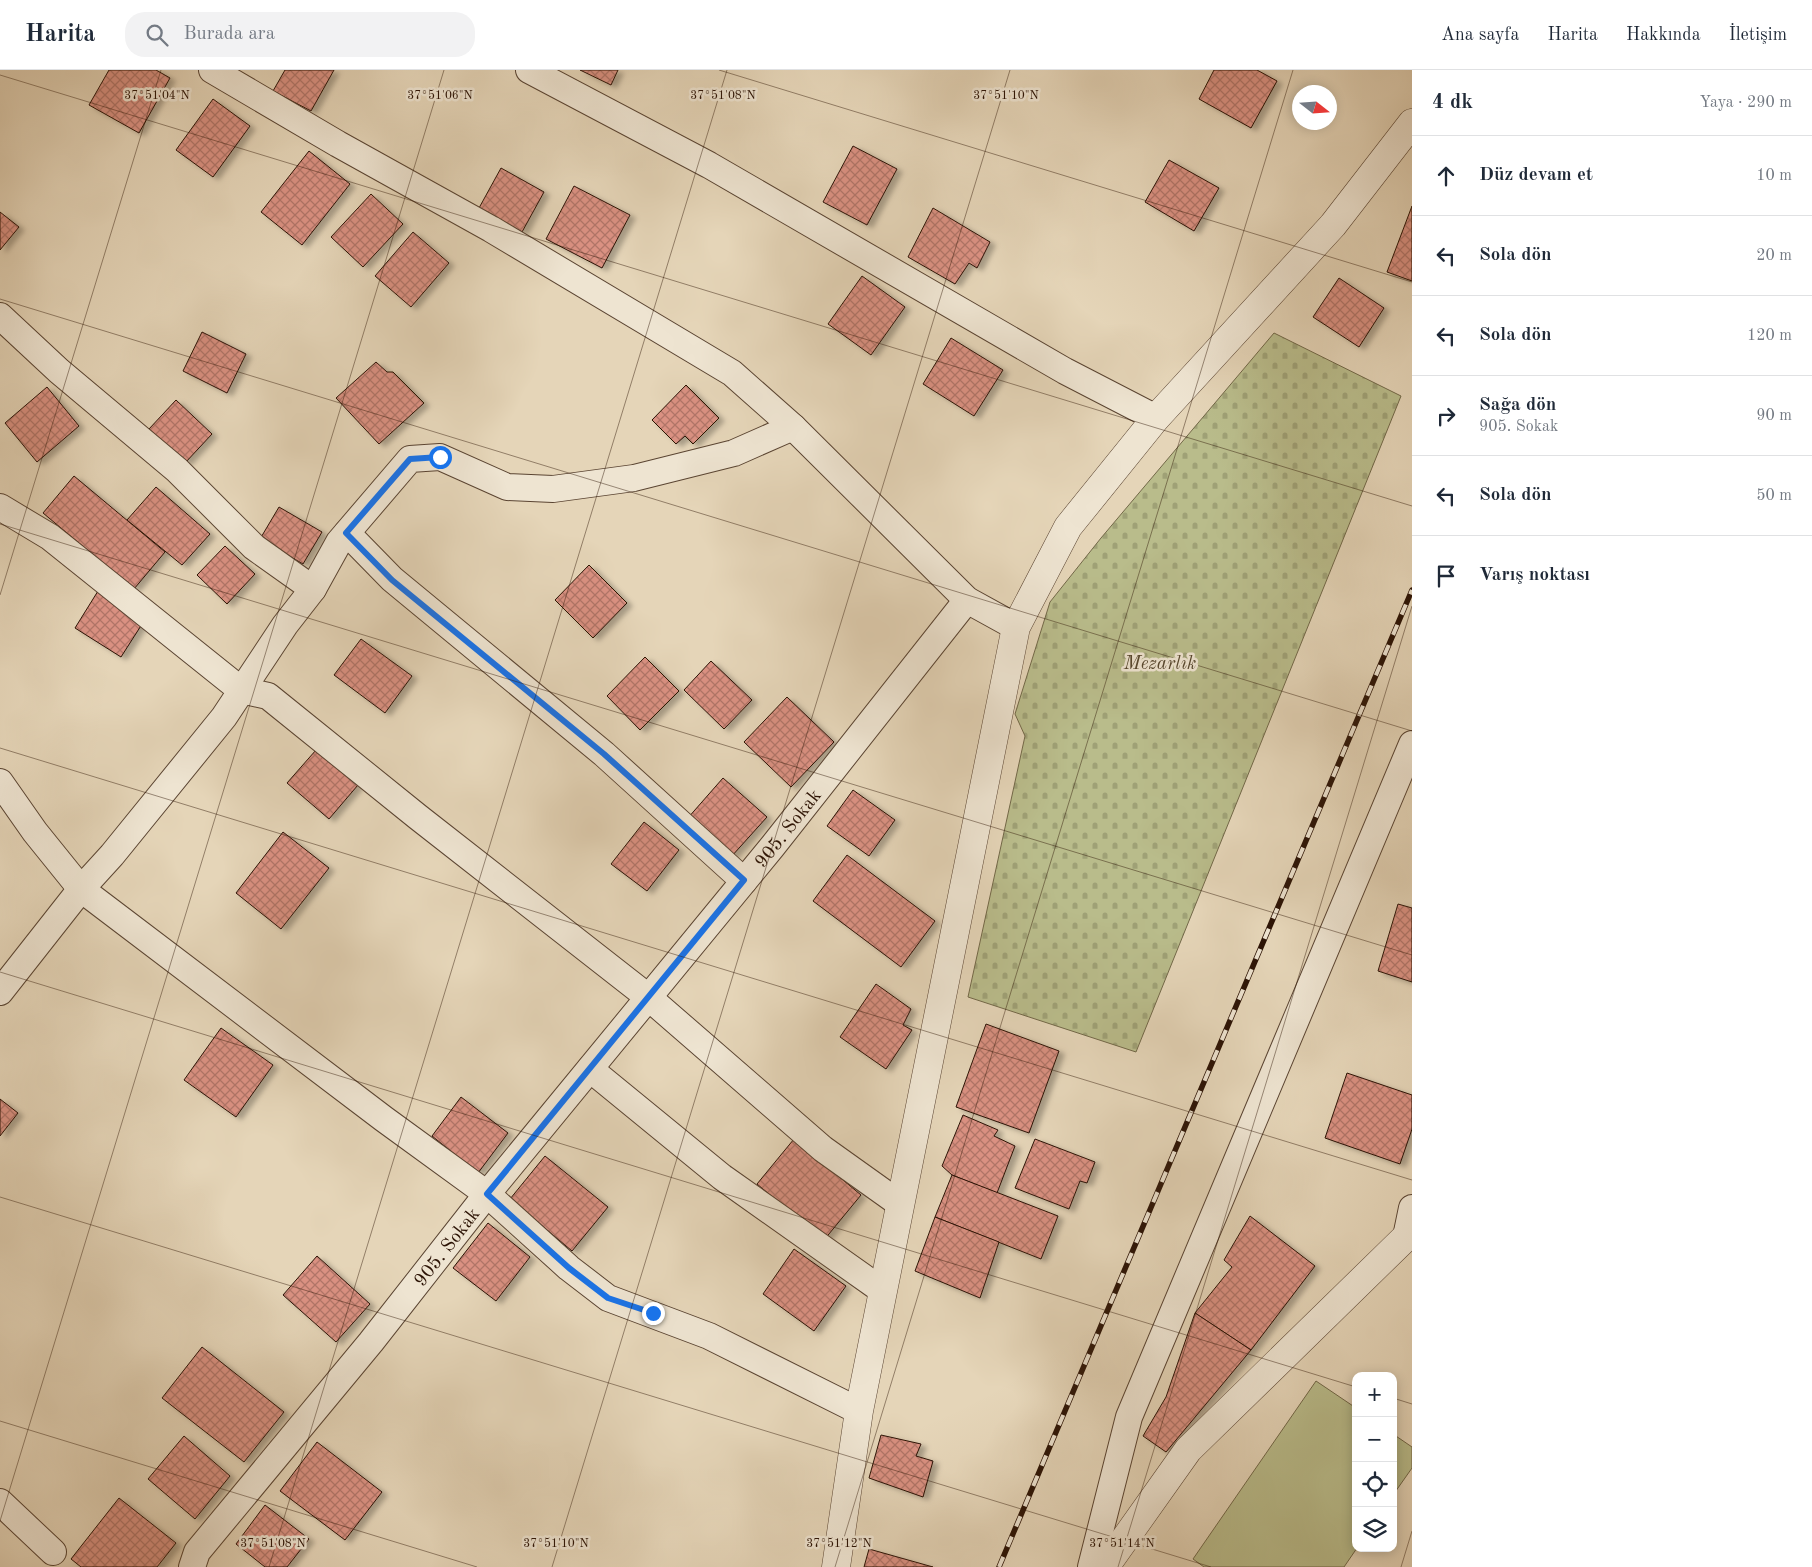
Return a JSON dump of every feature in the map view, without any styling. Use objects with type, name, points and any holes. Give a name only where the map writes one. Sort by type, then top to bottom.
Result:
[{"type":"street","points":[[212,70],[338,144],[491,229],[732,373],[793,427],[967,600],[1016,627]]},
{"type":"street","points":[[529,70],[709,165],[1065,371],[1156,418]]},
{"type":"street","points":[[836,1567],[859,1411],[1016,627],[1068,527],[1156,418],[1333,225],[1412,123]]},
{"type":"street","points":[[0,316],[59,371],[177,470],[254,547],[312,589]]},
{"type":"street","points":[[0,992],[81,889],[224,717],[285,625],[312,589],[339,542],[410,459],[440,457],[507,487],[553,489],[634,478],[734,453],[793,427]]},
{"type":"street","points":[[0,507],[50,537],[242,690],[268,696],[418,817],[648,997],[823,1149],[900,1204]]},
{"type":"street","points":[[346,533],[392,580],[604,754],[744,880]]},
{"type":"street","name":"905. Sokak","points":[[192,1567],[197,1552],[371,1342],[487,1194],[744,880],[967,600]]},
{"type":"street","points":[[1091,1567],[1129,1417],[1412,744]]},
{"type":"street","points":[[0,782],[35,832],[81,889],[384,1119],[487,1194],[569,1268],[608,1298],[709,1336],[859,1411]]},
{"type":"street","points":[[590,1069],[722,1177],[883,1291]]},
{"type":"street","points":[[1105,1567],[1188,1450],[1409,1235],[1412,1208]]},
{"type":"street","points":[[0,1502],[53,1552]]},
{"type":"green space","name":"Mezarlık","points":[[1274,333],[1401,396],[1136,1052],[968,997],[1025,736],[1015,714],[1050,602],[1101,538]]},
{"type":"green space","points":[[1316,1381],[1352,1405],[1352,1552],[1354,1552],[1344,1567],[1204,1567],[1193,1559]]},
{"type":"green space","points":[[1397,1437],[1412,1447],[1412,1468],[1397,1489]]},
{"type":"building","points":[[109,70],[156,70],[170,78],[139,133],[89,105]]},
{"type":"building","points":[[285,70],[334,70],[311,111],[273,91]]},
{"type":"building","points":[[580,70],[618,70],[611,85]]},
{"type":"building","points":[[1214,70],[1257,70],[1277,81],[1251,128],[1199,99]]},
{"type":"building","points":[[213,99],[250,126],[213,177],[176,150]]},
{"type":"building","points":[[853,146],[897,169],[867,225],[823,202]]},
{"type":"building","points":[[309,151],[350,184],[302,245],[261,212]]},
{"type":"building","points":[[1169,160],[1219,188],[1194,231],[1145,202]]},
{"type":"building","points":[[501,168],[544,192],[522,232],[479,208]]},
{"type":"building","points":[[574,186],[630,215],[602,268],[546,239]]},
{"type":"building","points":[[371,194],[403,224],[363,267],[331,237]]},
{"type":"building","points":[[1412,206],[1412,281],[1387,272]]},
{"type":"building","points":[[933,208],[990,242],[977,268],[969,263],[955,284],[908,257]]},
{"type":"building","points":[[0,212],[19,227],[0,250]]},
{"type":"building","points":[[413,232],[449,263],[411,307],[375,276]]},
{"type":"building","points":[[862,276],[905,307],[871,355],[828,324]]},
{"type":"building","points":[[1339,278],[1384,308],[1359,347],[1313,317]]},
{"type":"building","points":[[202,332],[246,354],[227,393],[183,371]]},
{"type":"building","points":[[951,338],[1003,370],[974,416],[923,384]]},
{"type":"building","points":[[376,362],[387,372],[393,372],[424,403],[379,444],[336,398]]},
{"type":"building","points":[[686,385],[719,418],[693,444],[685,436],[676,444],[652,420]]},
{"type":"building","points":[[47,387],[79,426],[37,462],[5,423]]},
{"type":"building","points":[[176,400],[212,434],[185,463],[149,429]]},
{"type":"building","points":[[74,476],[165,552],[134,589],[43,513]]},
{"type":"building","points":[[156,487],[210,534],[182,565],[127,520]]},
{"type":"building","points":[[279,507],[322,532],[303,564],[260,539]]},
{"type":"building","points":[[225,546],[255,574],[227,604],[197,575]]},
{"type":"building","points":[[589,565],[627,603],[593,638],[555,600]]},
{"type":"building","points":[[98,591],[144,621],[121,657],[75,628]]},
{"type":"building","points":[[361,639],[412,676],[385,713],[334,675]]},
{"type":"building","points":[[645,657],[679,691],[640,730],[607,696]]},
{"type":"building","points":[[711,661],[752,700],[724,729],[684,690]]},
{"type":"building","points":[[787,697],[834,742],[791,787],[744,742]]},
{"type":"building","points":[[316,750],[358,785],[329,819],[287,783]]},
{"type":"building","points":[[723,778],[767,817],[731,857],[687,819]]},
{"type":"building","points":[[853,790],[895,820],[869,856],[827,826]]},
{"type":"building","points":[[644,822],[679,850],[647,891],[611,864]]},
{"type":"building","points":[[283,832],[329,868],[281,929],[236,893]]},
{"type":"building","points":[[847,855],[935,921],[901,967],[813,901]]},
{"type":"building","points":[[1398,904],[1412,908],[1412,982],[1378,971]]},
{"type":"building","points":[[876,984],[911,1009],[903,1025],[912,1030],[886,1069],[840,1037]]},
{"type":"building","points":[[986,1024],[1059,1051],[1029,1133],[956,1107]]},
{"type":"building","points":[[221,1028],[273,1065],[236,1117],[184,1080]]},
{"type":"building","points":[[1347,1073],[1412,1095],[1412,1129],[1400,1164],[1325,1138]]},
{"type":"building","points":[[461,1097],[508,1133],[478,1173],[432,1136]]},
{"type":"building","points":[[0,1099],[18,1113],[0,1136]]},
{"type":"building","points":[[963,1115],[998,1130],[994,1136],[1015,1146],[997,1193],[952,1175],[942,1166]]},
{"type":"building","points":[[794,1139],[861,1195],[824,1240],[757,1184]]},
{"type":"building","points":[[1035,1139],[1095,1162],[1087,1183],[1080,1181],[1069,1209],[1015,1188]]},
{"type":"building","points":[[545,1156],[608,1207],[572,1251],[510,1199]]},
{"type":"building","points":[[952,1175],[1058,1216],[1041,1259],[935,1217]]},
{"type":"building","points":[[1250,1216],[1315,1266],[1251,1350],[1195,1313],[1232,1267],[1224,1260]]},
{"type":"building","points":[[935,1217],[999,1242],[980,1298],[915,1271]]},
{"type":"building","points":[[488,1223],[530,1257],[496,1301],[453,1268]]},
{"type":"building","points":[[794,1249],[846,1286],[814,1331],[763,1294]]},
{"type":"building","points":[[317,1256],[370,1304],[336,1342],[283,1295]]},
{"type":"building","points":[[1195,1313],[1251,1350],[1166,1452],[1143,1436],[1166,1397]]},
{"type":"building","points":[[202,1347],[284,1412],[244,1462],[162,1398]]},
{"type":"building","points":[[881,1435],[921,1444],[916,1456],[933,1461],[923,1497],[869,1478]]},
{"type":"building","points":[[184,1436],[230,1476],[195,1519],[148,1479]]},
{"type":"building","points":[[317,1442],[382,1492],[345,1540],[280,1491]]},
{"type":"building","points":[[119,1498],[176,1543],[157,1567],[81,1567],[71,1559]]},
{"type":"building","points":[[265,1505],[309,1539],[287,1567],[265,1567],[236,1544]]},
{"type":"building","points":[[869,1549],[933,1567],[864,1567]]},
{"type":"railway","points":[[999,1567],[1412,590]]},
{"type":"route","points":[[440,457],[410,459],[387,488],[346,533],[392,580],[604,754],[744,880],[487,1194],[569,1268],[608,1298],[653,1313]]}]
